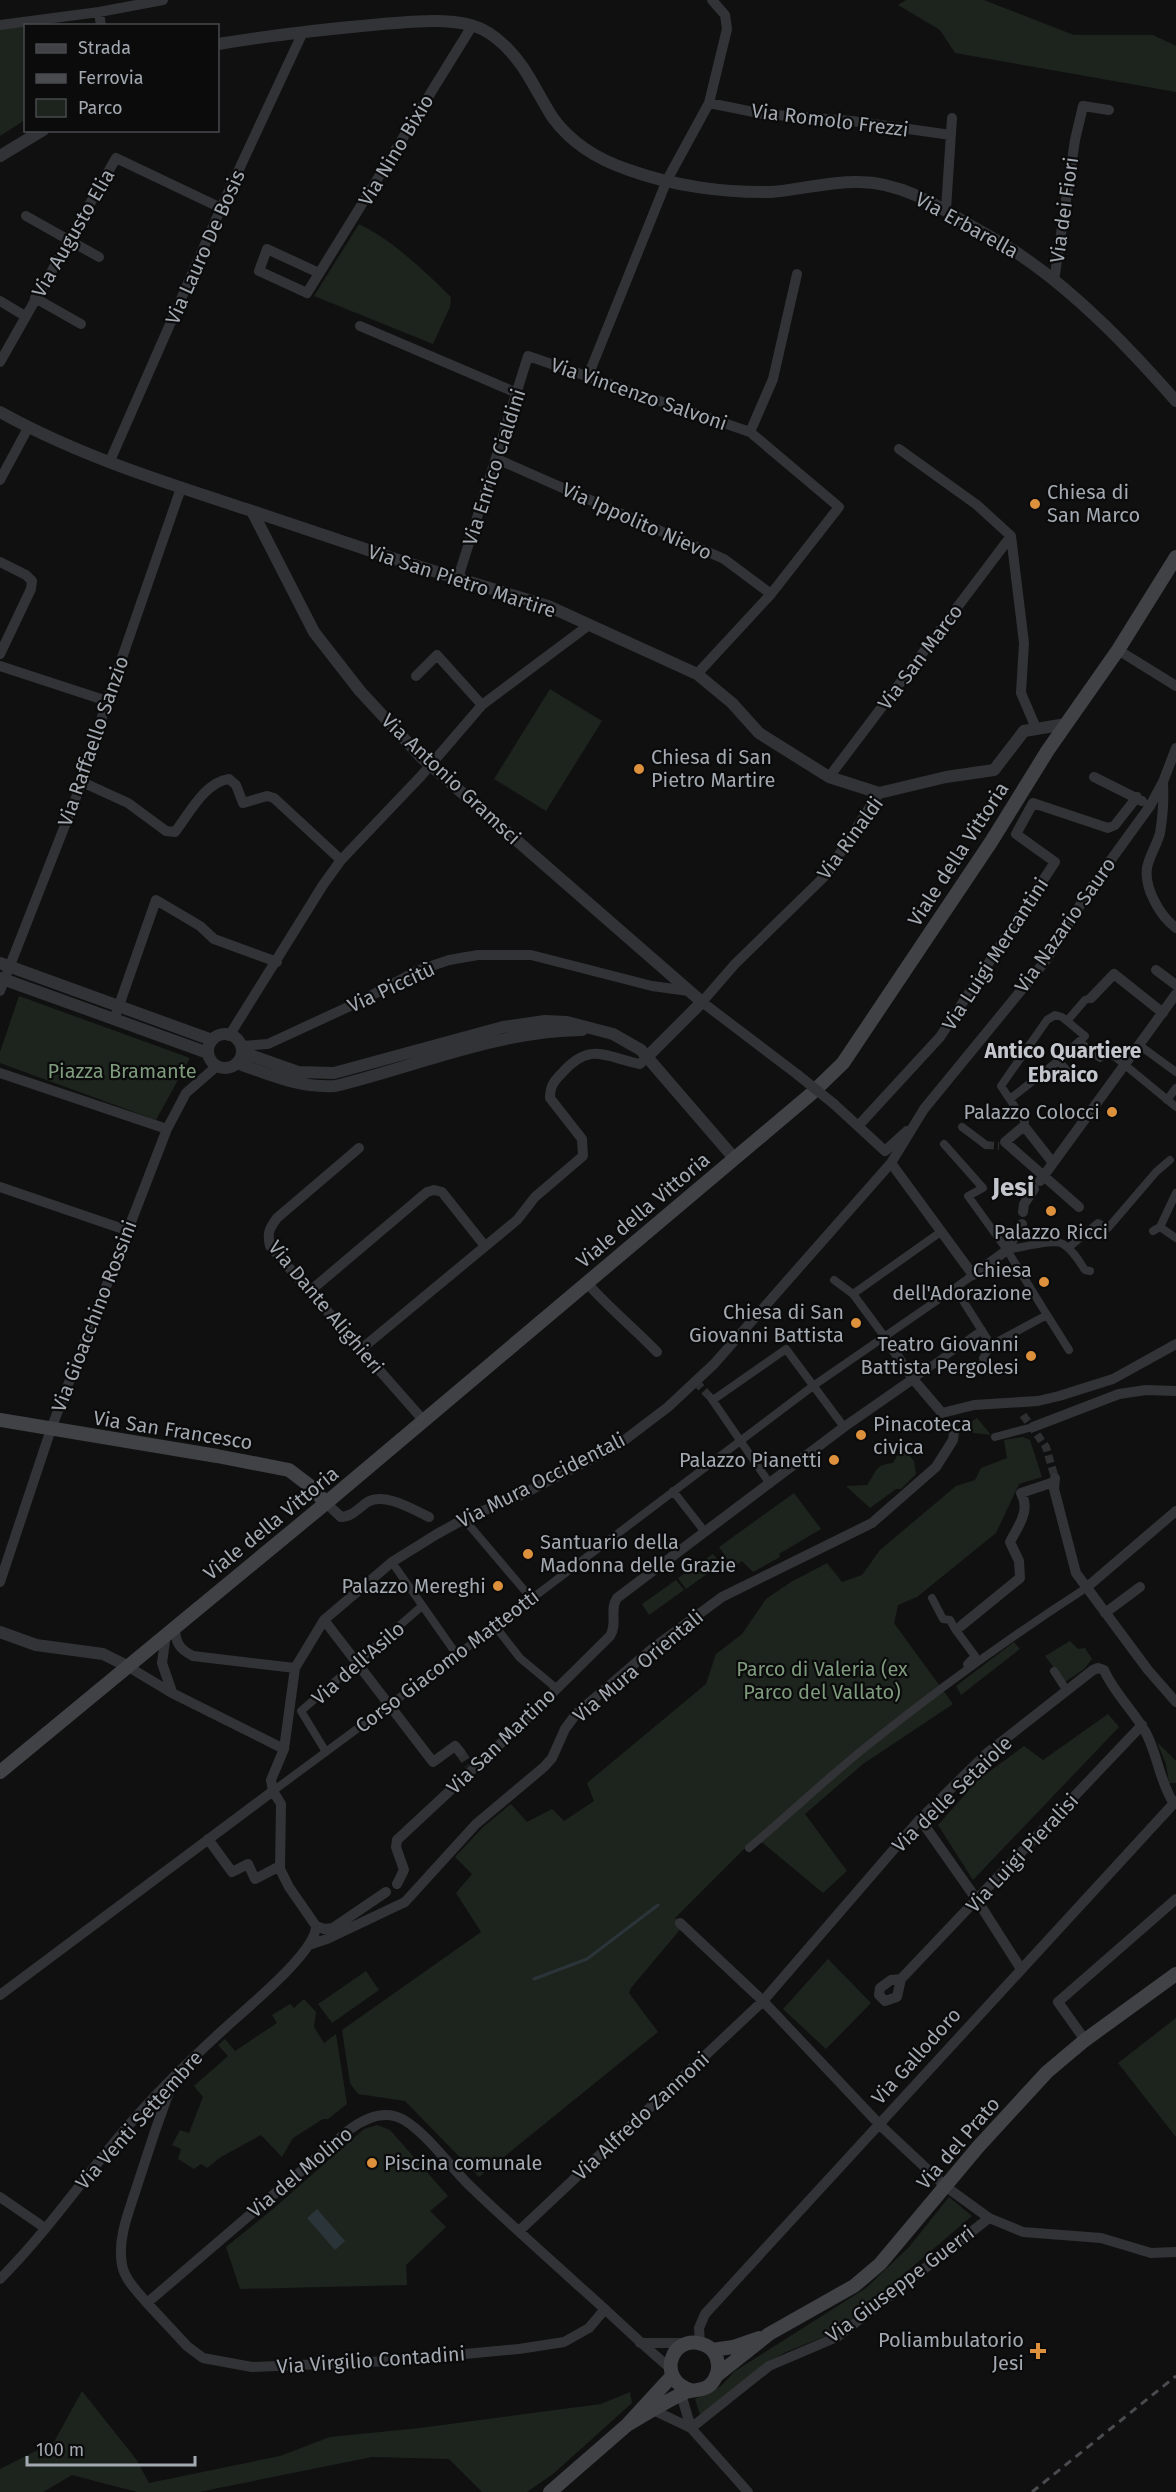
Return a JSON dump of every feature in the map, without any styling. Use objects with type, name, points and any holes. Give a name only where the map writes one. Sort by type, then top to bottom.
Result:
[{"type":"main road","name":"Viale della Vittoria","points":[[0,1772],[424,1421],[811,1094],[843,1063],[991,842],[1066,724],[1118,650],[1176,557]]},
{"type":"main road","name":"Via San Francesco","points":[[0,1420],[290,1470],[326,1503]]},
{"type":"main road","name":"Via del Prato","points":[[717,2376],[770,2334],[838,2296],[880,2264],[945,2186],[1047,2072],[1085,2040],[1176,1974]]},
{"type":"main road","name":"Via del Prato","points":[[712,2350],[733,2347],[770,2334]]},
{"type":"main road","points":[[627,2425],[685,2392],[706,2388],[717,2376],[718,2363],[712,2350],[696,2343],[676,2351],[671,2361],[671,2372],[685,2392]]},
{"type":"main road","points":[[550,2492],[627,2425],[671,2372]]},
{"type":"street","points":[[0,25],[99,12],[163,0]]},
{"type":"street","points":[[588,376],[668,180],[709,103],[727,29],[725,15],[712,0]]},
{"type":"street","points":[[99,12],[101,24]]},
{"type":"street","name":"Via Erbarella","points":[[219,44],[303,32],[426,21],[447,21],[472,26],[490,33],[506,46],[555,120],[578,145],[631,171],[706,188],[770,192],[860,182],[888,186],[946,209],[1024,257],[1054,281],[1088,310],[1147,368],[1176,401]]},
{"type":"street","name":"Via Nino Bixio","points":[[319,273],[267,249],[259,271],[307,293],[472,26]]},
{"type":"street","name":"Via Lauro De Bosis","points":[[109,463],[221,208],[303,32]]},
{"type":"street","name":"Via Romolo Frezzi","points":[[709,103],[764,114],[852,121],[951,135]]},
{"type":"street","name":"Via dei Fiori","points":[[1054,281],[1075,140],[1083,106],[1109,110]]},
{"type":"street","points":[[946,209],[952,118]]},
{"type":"street","points":[[0,156],[40,132]]},
{"type":"street","name":"Via Augusto Elia","points":[[0,362],[116,158],[221,208]]},
{"type":"street","points":[[26,216],[99,257]]},
{"type":"street","name":"Via Vincenzo Salvoni","points":[[750,432],[773,379],[797,274]]},
{"type":"street","points":[[35,298],[81,324]]},
{"type":"street","name":"Via Augusto Elia","points":[[0,301],[25,316]]},
{"type":"street","points":[[360,326],[517,393]]},
{"type":"street","name":"Via Vincenzo Salvoni","points":[[528,356],[750,432],[839,507],[771,594]]},
{"type":"street","name":"Via Enrico Cialdini","points":[[458,578],[528,356]]},
{"type":"street","points":[[0,412],[28,428],[109,463],[252,511]]},
{"type":"street","points":[[0,480],[28,428]]},
{"type":"street","points":[[899,449],[977,505],[1011,536],[1024,643],[1021,693],[1035,728],[1066,724]]},
{"type":"street","name":"Via Ippolito Nievo","points":[[496,459],[724,559],[771,594]]},
{"type":"street","name":"Via Raffaello Sanzio","points":[[1,983],[4,965],[82,782],[107,701],[180,488]]},
{"type":"street","name":"Via San Pietro Martire","points":[[252,511],[390,558],[548,606],[697,674],[732,703],[759,733],[829,777],[879,793]]},
{"type":"street","name":"Via Antonio Gramsci","points":[[252,511],[314,632],[360,691],[430,765],[689,991],[834,1104],[885,1151]]},
{"type":"street","name":"Via San Marco","points":[[829,777],[1011,536]]},
{"type":"street","points":[[0,562],[26,575],[32,581],[31,589],[0,654]]},
{"type":"street","points":[[697,674],[771,594]]},
{"type":"street","points":[[229,1035],[341,860],[430,765],[482,705],[588,625]]},
{"type":"street","points":[[1118,650],[1176,686]]},
{"type":"street","points":[[416,676],[437,655],[482,705]]},
{"type":"street","points":[[0,666],[107,701]]},
{"type":"street","name":"Via Rinaldi","points":[[644,1060],[702,1002],[735,964],[826,875],[879,793],[946,777],[994,770],[1024,731],[1035,728]]},
{"type":"street","points":[[1174,927],[1160,914],[1147,877],[1147,867],[1159,835],[1164,805],[1163,782],[1176,748]]},
{"type":"street","points":[[1094,777],[1137,797],[1150,806]]},
{"type":"street","points":[[82,782],[128,803],[166,831],[175,832],[214,784],[230,779],[236,785],[243,803],[267,796],[274,798],[341,860]]},
{"type":"street","name":"Via Nazario Sauro","points":[[891,1163],[924,1108],[1046,960],[1092,886],[1150,806],[1163,782]]},
{"type":"street","name":"Via Luigi Mercantini","points":[[859,1125],[940,1037],[1055,862],[1016,834],[1033,803],[1107,828],[1115,825],[1137,797]]},
{"type":"street","points":[[114,1019],[156,900],[200,926],[214,939],[277,962]]},
{"type":"street","name":"Via Piccitù","points":[[240,1054],[268,1044],[362,1001],[417,971],[449,960],[478,955],[531,955],[652,986],[689,991]]},
{"type":"street","points":[[4,965],[212,1040]]},
{"type":"street","points":[[652,986],[662,981],[664,969]]},
{"type":"street","points":[[1156,970],[1176,985]]},
{"type":"street","points":[[1067,1021],[1114,974],[1162,1013]]},
{"type":"street","points":[[1,983],[114,1019],[208,1053]]},
{"type":"street","points":[[1023,1212],[1024,1204],[1039,1182],[1175,996]]},
{"type":"street","points":[[1010,1099],[1085,1036],[1067,1021],[1055,1015],[1047,1020],[1001,1086],[1024,1124],[1055,1160]]},
{"type":"street","points":[[229,1035],[240,1054],[298,1072],[334,1073],[522,1024],[567,1022],[598,1030],[626,1041],[734,1158]]},
{"type":"street","points":[[229,1035],[220,1035],[212,1040],[208,1053],[210,1059],[217,1066],[228,1068],[240,1054]]},
{"type":"street","points":[[1080,1042],[1100,1058],[1108,1051],[1176,1107]]},
{"type":"street","points":[[1139,1045],[1176,1072]]},
{"type":"street","points":[[360,1350],[517,1220],[535,1197],[583,1156],[582,1139],[550,1098],[552,1083],[573,1060],[586,1054],[607,1054],[644,1060]]},
{"type":"street","points":[[1058,1061],[1068,1071]]},
{"type":"street","name":"Via Gioacchino Rossini","points":[[0,1582],[51,1430],[126,1230],[167,1129],[186,1093],[217,1066]]},
{"type":"street","points":[[0,1073],[167,1129]]},
{"type":"street","points":[[1167,1100],[1176,1088]]},
{"type":"street","points":[[1024,1124],[1002,1144],[1039,1182],[1080,1208]]},
{"type":"street","name":"Via Nazario Sauro","points":[[885,1151],[912,1127]]},
{"type":"street","points":[[962,1127],[986,1146]]},
{"type":"street","points":[[944,1144],[983,1188],[968,1196],[1007,1250],[1069,1350]]},
{"type":"street","name":"Via Dante Alighieri","points":[[359,1148],[277,1218],[269,1228],[267,1236],[270,1246],[424,1421]]},
{"type":"street","points":[[1068,1248],[1096,1221],[1108,1228],[1156,1172],[1170,1160]]},
{"type":"street","points":[[891,1163],[973,1275],[1007,1250],[1022,1224]]},
{"type":"street","name":"Via Mura Occidentali","points":[[273,1791],[271,1780],[284,1749],[295,1668],[324,1620],[392,1562],[466,1518],[519,1496],[618,1445],[668,1407],[714,1364],[891,1163]]},
{"type":"street","points":[[0,1187],[126,1230]]},
{"type":"street","points":[[310,1292],[427,1192],[434,1190],[442,1192],[485,1246]]},
{"type":"street","points":[[1176,1193],[1157,1229],[1176,1238]]},
{"type":"street","points":[[853,1294],[942,1231]]},
{"type":"street","points":[[1007,1250],[1053,1242],[1061,1243],[1068,1248],[1085,1270],[1090,1271]]},
{"type":"street","name":"Corso Giacomo Matteotti","points":[[0,1995],[457,1655],[813,1386],[973,1275]]},
{"type":"street","points":[[834,1280],[853,1294],[913,1379],[949,1424],[974,1405],[1038,1401],[1069,1394],[1113,1379],[1176,1344]]},
{"type":"street","points":[[587,1283],[612,1311],[630,1324],[657,1352]]},
{"type":"street","points":[[955,1288],[991,1344]]},
{"type":"street","points":[[986,1369],[982,1358],[991,1344],[1047,1315]]},
{"type":"street","points":[[673,1491],[705,1532],[844,1427],[982,1330]]},
{"type":"street","points":[[770,1484],[711,1399],[786,1349],[844,1427]]},
{"type":"street","points":[[995,1437],[1033,1427],[1119,1394],[1146,1390],[1176,1391]]},
{"type":"street","name":"Via Mura Orientali","points":[[312,1944],[405,1902],[476,1824],[544,1767],[552,1758],[565,1729],[576,1714],[653,1648],[722,1597],[872,1523],[936,1467],[953,1440],[949,1424]]},
{"type":"street","points":[[958,1628],[1020,1578],[1019,1561],[1010,1542],[1025,1513],[1021,1493],[1054,1480],[1076,1573],[1148,1670],[1176,1702]]},
{"type":"street","points":[[326,1503],[341,1517],[350,1515],[368,1501],[377,1498],[407,1507],[429,1517]]},
{"type":"street","points":[[749,1848],[779,1819],[866,1747],[968,1668],[1086,1588],[1176,1511]]},
{"type":"street","points":[[466,1518],[469,1525],[531,1598]]},
{"type":"street","name":"Via San Martino","points":[[397,1884],[404,1870],[396,1847],[397,1840],[610,1636],[615,1624],[613,1609],[617,1598],[705,1532]]},
{"type":"street","name":"Via dell'Asilo","points":[[396,1568],[457,1655]]},
{"type":"street","points":[[1105,1613],[1140,1587]]},
{"type":"street","points":[[932,1598],[943,1619],[950,1620],[958,1628],[975,1656],[967,1664],[968,1668]]},
{"type":"street","name":"Via dell'Asilo","points":[[326,1752],[302,1711],[422,1606]]},
{"type":"street","points":[[324,1620],[433,1762],[455,1746],[460,1752]]},
{"type":"street","points":[[495,1626],[520,1658],[556,1688]]},
{"type":"street","points":[[170,1630],[182,1651],[193,1656],[295,1668]]},
{"type":"street","points":[[170,1630],[162,1663],[172,1693]]},
{"type":"street","points":[[0,1632],[36,1646],[92,1651],[127,1666],[172,1693],[284,1749]]},
{"type":"street","name":"Via delle Setaiole","points":[[763,2001],[920,1820],[986,1754],[1093,1670],[1098,1668],[1104,1670],[1142,1725],[1151,1745],[1163,1786],[1175,1803]]},
{"type":"street","points":[[1054,1671],[1067,1691]]},
{"type":"street","name":"Via Luigi Pieralisi","points":[[901,1979],[1142,1725]]},
{"type":"street","points":[[1163,1786],[1176,1789]]},
{"type":"street","points":[[273,1791],[281,1804],[280,1866],[289,1887],[316,1926],[324,1929],[333,1928],[386,1892]]},
{"type":"street","name":"Via Gallodoro","points":[[696,2343],[705,2314],[1175,1803]]},
{"type":"street","points":[[920,1820],[977,1900],[1021,1969]]},
{"type":"street","points":[[208,1839],[232,1872],[248,1864],[255,1880],[280,1866]]},
{"type":"street","points":[[1085,2040],[1058,2002],[1176,1899]]},
{"type":"street","points":[[680,1923],[763,2001],[880,2125],[945,2186]]},
{"type":"street","points":[[312,1944],[316,1926]]},
{"type":"street","name":"Via Venti Settembre","points":[[0,2279],[128,2126],[177,2072],[278,1980],[312,1944]]},
{"type":"street","name":"Via Alfredo Zannoni","points":[[519,2231],[763,2001]]},
{"type":"street","points":[[147,2303],[126,2278],[120,2248],[124,2227],[156,2125],[177,2072]]},
{"type":"street","name":"Via del Molino","points":[[147,2303],[349,2130],[363,2120],[380,2115],[393,2116],[404,2120],[671,2372]]},
{"type":"street","name":"Via Giuseppe Guerri","points":[[945,2186],[989,2218],[1023,2232],[1101,2238],[1151,2253],[1176,2252]]},
{"type":"street","points":[[0,2197],[45,2228]]},
{"type":"street","name":"Via Giuseppe Guerri","points":[[691,2428],[769,2366],[837,2337],[989,2218]]},
{"type":"street","name":"Via Virgilio Contadini","points":[[147,2303],[186,2346],[203,2358],[252,2367],[411,2360],[564,2342],[589,2328],[604,2309]]},
{"type":"street","points":[[639,2343],[696,2343]]},
{"type":"street","points":[[685,2392],[691,2428]]},
{"type":"street","points":[[653,2410],[691,2428],[748,2492]]},
{"type":"green space","points":[[906,0],[984,0],[1074,35],[1153,35],[1176,46],[1176,92],[955,53],[940,30],[898,5]]},
{"type":"green space","points":[[24,27],[24,121],[0,136],[0,28]]},
{"type":"green space","points":[[359,224],[419,266],[451,297],[450,307],[433,344],[314,296]]},
{"type":"green space","points":[[550,689],[602,721],[546,811],[494,779]]},
{"type":"green space","name":"Piazza Bramante","points":[[19,996],[190,1058],[156,1120],[0,1063],[0,1052]]},
{"type":"green space","points":[[977,1418],[991,1435],[958,1431]]},
{"type":"green space","name":"Parco di Valeria (ex Parco del Vallato)","points":[[1023,1437],[1030,1440],[1042,1477],[1019,1484],[996,1533],[917,1597],[898,1605],[894,1623],[953,1704],[863,1764],[805,1814],[847,1871],[823,1893],[763,1843],[750,1843],[675,1918],[683,1926],[631,1988],[629,1993],[658,2032],[479,2177],[405,2101],[358,2094],[350,2083],[342,2030],[481,1932],[456,1893],[472,1874],[455,1857],[483,1827],[511,1804],[527,1822],[552,1809],[564,1821],[594,1801],[587,1783],[706,1684],[716,1654],[742,1634],[766,1599],[791,1582],[827,1563],[842,1582],[862,1575],[880,1550],[956,1486],[975,1480],[981,1468],[1007,1458],[1004,1440]]},
{"type":"green space","points":[[902,1447],[914,1461],[916,1474],[901,1489],[896,1489],[870,1508],[846,1486],[867,1485],[879,1467],[893,1463]]},
{"type":"green space","points":[[794,1493],[821,1529],[753,1572],[742,1561],[733,1567],[719,1547]]},
{"type":"green space","points":[[713,1554],[721,1564],[686,1589],[678,1578]]},
{"type":"green space","points":[[676,1580],[684,1590],[649,1615],[642,1604]]},
{"type":"green space","points":[[1070,1641],[1078,1649],[1085,1648],[1092,1659],[1084,1669],[1065,1682],[1045,1656]]},
{"type":"green space","points":[[1014,1642],[1020,1649],[961,1695],[956,1686]]},
{"type":"green space","points":[[1108,1714],[1119,1727],[973,1880],[938,1825],[978,1780],[1024,1746],[1043,1760]]},
{"type":"green space","points":[[1157,1742],[1176,1761],[1176,1783],[1169,1783],[1166,1764]]},
{"type":"green space","points":[[828,1959],[871,2003],[826,2049],[783,2009]]},
{"type":"green space","points":[[366,1971],[379,1990],[332,2023],[318,2004]]},
{"type":"green space","points":[[304,1999],[316,2012],[314,2027],[324,2043],[336,2034],[347,2104],[328,2119],[323,2119],[293,2138],[282,2157],[261,2135],[221,2157],[207,2168],[201,2164],[194,2169],[178,2159],[181,2149],[172,2145],[180,2130],[189,2133],[203,2097],[194,2086],[228,2056],[218,2045],[225,2039],[235,2051],[277,2023],[272,2015],[290,2004],[294,2008]]},
{"type":"green space","points":[[1176,2018],[1176,2137],[1118,2063]]},
{"type":"green space","name":"Piscina comunale","points":[[377,2125],[390,2130],[448,2196],[430,2211],[446,2227],[406,2265],[407,2285],[240,2289],[226,2247],[364,2129]]},
{"type":"green space","points":[[949,2197],[972,2216],[836,2332],[786,2352],[762,2366],[700,2415],[695,2399],[721,2386],[735,2371],[866,2288],[909,2247]]},
{"type":"green space","points":[[82,2391],[136,2459],[149,2483],[280,2456],[330,2437],[420,2428],[601,2404],[630,2392],[632,2403],[553,2474],[527,2492],[482,2492],[449,2459],[372,2457],[199,2492],[137,2492],[72,2475],[43,2492],[0,2492],[0,2469],[54,2442]]},
{"type":"shaded area","points":[[317,2209],[345,2241],[335,2250],[307,2218]]},
{"type":"waterway","points":[[534,1979],[587,1959],[658,1905]]},
{"type":"tunnel","points":[[986,1145],[999,1146]]},
{"type":"tunnel","points":[[696,1382],[710,1397]]},
{"type":"tunnel","points":[[1023,1415],[1046,1447],[1055,1478]]},
{"type":"tunnel","points":[[460,1752],[469,1765]]},
{"type":"railway","points":[[1032,2492],[1176,2376]]},
{"type":"place","name":"Chiesa di San Marco","points":[[1035,504]]},
{"type":"place","name":"Chiesa di San Pietro Martire","points":[[639,769]]},
{"type":"place","name":"Palazzo Colocci","points":[[1112,1112]]},
{"type":"place","name":"Palazzo Ricci","points":[[1051,1211]]},
{"type":"place","name":"Chiesa dell'Adorazione","points":[[1044,1282]]},
{"type":"place","name":"Chiesa di San Giovanni Battista","points":[[856,1323]]},
{"type":"place","name":"Teatro Giovanni Battista Pergolesi","points":[[1031,1356]]},
{"type":"place","name":"Pinacoteca civica","points":[[861,1435]]},
{"type":"place","name":"Palazzo Pianetti","points":[[834,1460]]},
{"type":"place","name":"Santuario della Madonna delle Grazie","points":[[528,1554]]},
{"type":"place","name":"Palazzo Mereghi","points":[[498,1586]]},
{"type":"place","name":"Piscina comunale","points":[[372,2163]]},
{"type":"place","name":"Poliambulatorio Jesi","points":[[1038,2351]]},
{"type":"district","name":"Antico Quartiere Ebraico","points":[[1063,1063]]},
{"type":"district","name":"Jesi","points":[[1013,1187]]}]
